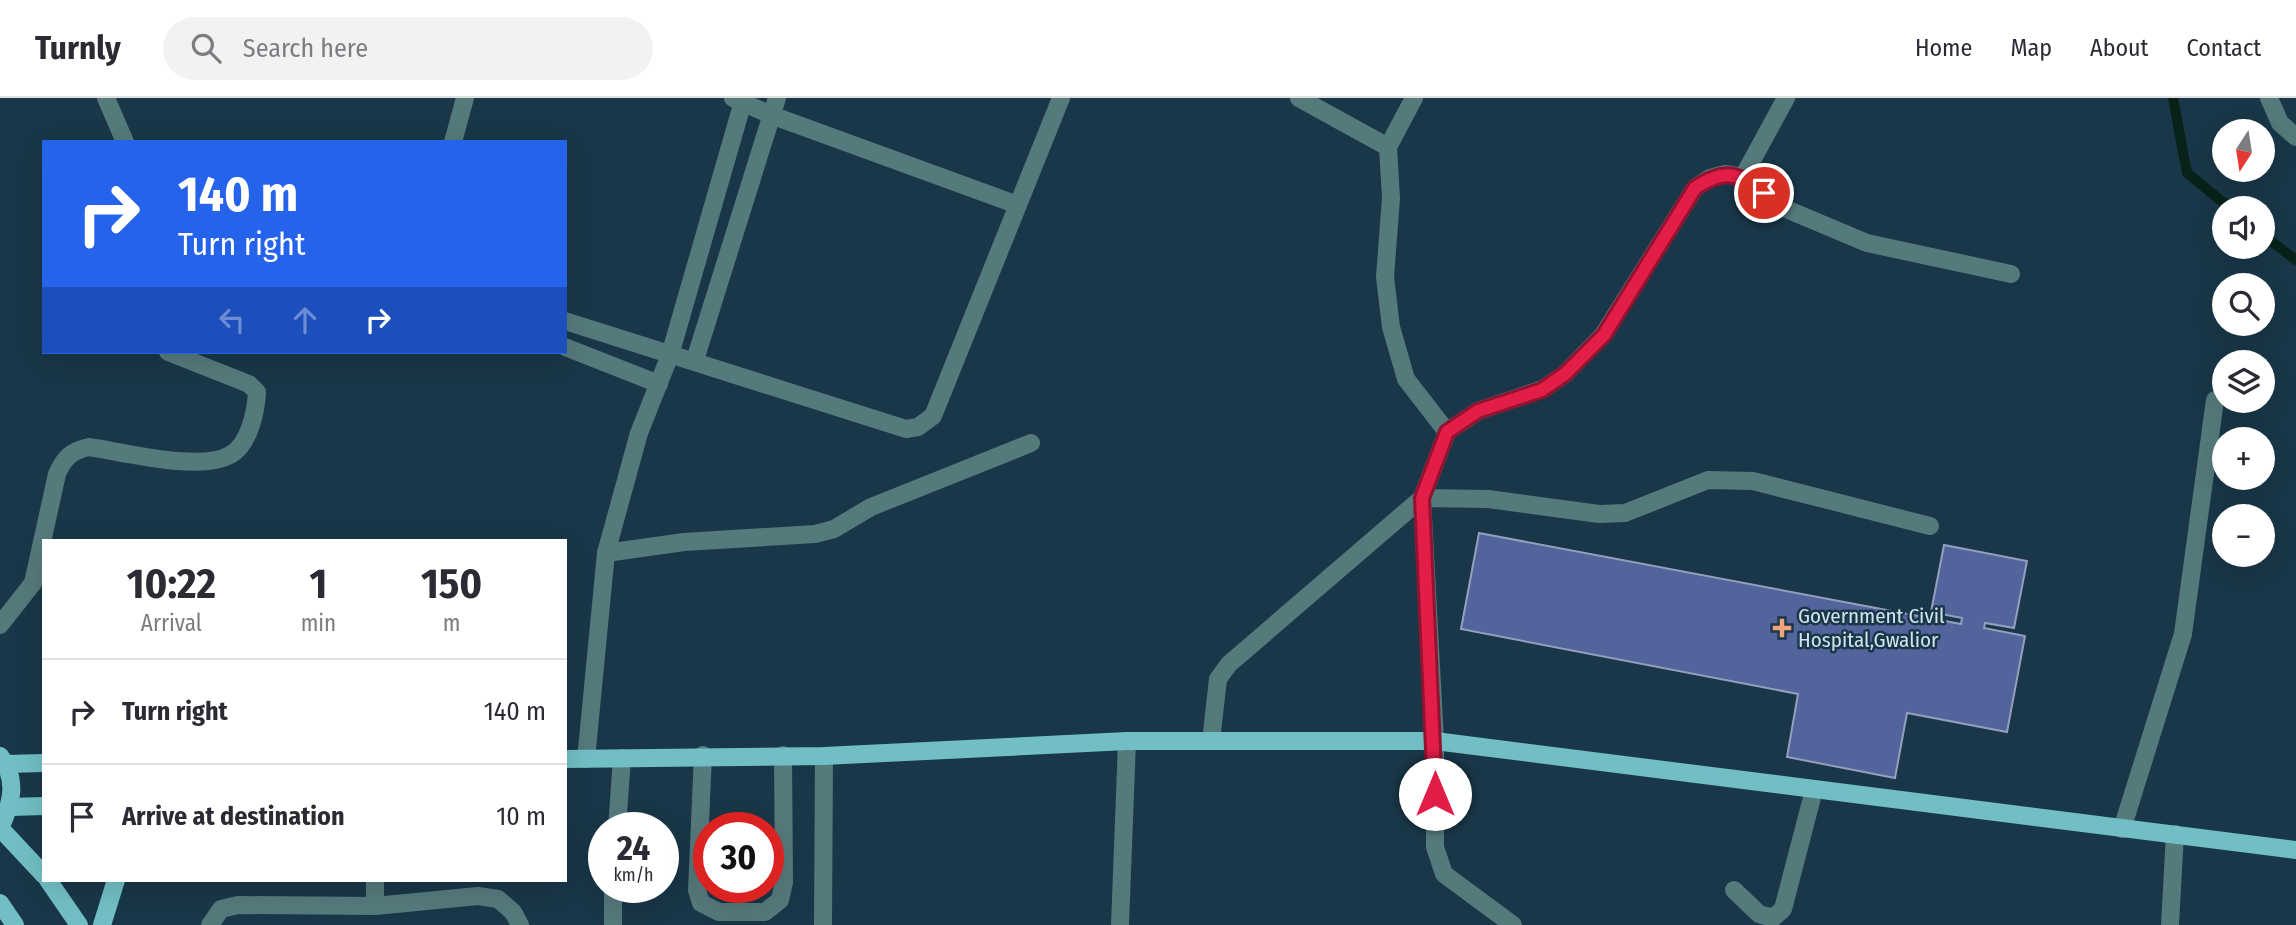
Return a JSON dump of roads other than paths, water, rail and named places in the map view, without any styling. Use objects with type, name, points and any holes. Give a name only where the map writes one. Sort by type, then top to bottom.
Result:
[{"type":"main road","points":[[567,759],[703,755],[824,756],[1127,741],[1435,741],[2296,850]]},
{"type":"main road","points":[[42,763],[3,760],[11,778],[10,807],[0,828],[42,873]]},
{"type":"main road","points":[[10,807],[42,806]]},
{"type":"main road","points":[[49,882],[79,925]]},
{"type":"main road","points":[[102,925],[115,882]]},
{"type":"main road","points":[[0,903],[15,925]]},
{"type":"street","points":[[106,98],[124,140]]},
{"type":"street","points":[[454,140],[465,98]]},
{"type":"street","points":[[567,322],[906,429],[918,427],[933,416],[1060,98]]},
{"type":"street","points":[[1299,98],[1388,147]]},
{"type":"street","points":[[1414,98],[1388,147],[1391,198],[1385,277],[1391,327],[1406,379],[1447,432]]},
{"type":"street","points":[[1743,177],[1786,98]]},
{"type":"street","points":[[2269,98],[2280,123],[2296,137]]},
{"type":"street","points":[[586,758],[606,553],[639,433],[670,355],[740,99],[774,106],[1018,205]]},
{"type":"street","points":[[695,360],[774,106]]},
{"type":"street","points":[[1513,925],[1444,874],[1435,847],[1435,741],[1422,498],[1447,432],[1478,411],[1542,390],[1565,374],[1604,335],[1695,188],[1710,178],[1725,174],[1743,177],[1786,209],[1867,243],[2011,274]]},
{"type":"street","points":[[567,348],[659,384]]},
{"type":"street","points":[[43,539],[57,474],[63,459],[76,450],[89,447],[210,461],[230,455],[243,442],[256,409],[257,392],[242,381],[173,354]]},
{"type":"street","points":[[2122,829],[2183,634],[2213,413]]},
{"type":"street","points":[[606,553],[684,542],[815,534],[834,529],[871,507],[1031,443]]},
{"type":"street","points":[[1211,741],[1218,679],[1228,664],[1422,498],[1488,499],[1599,514],[1625,513],[1708,480],[1753,481],[1930,526]]},
{"type":"street","points":[[0,625],[33,583],[42,542]]},
{"type":"street","points":[[1120,925],[1127,741]]},
{"type":"street","points":[[703,755],[697,890],[701,903],[719,912],[765,912],[780,900],[784,882],[783,755]]},
{"type":"street","points":[[823,925],[824,756]]},
{"type":"street","points":[[618,812],[622,758]]},
{"type":"street","points":[[1734,890],[1759,914],[1773,918],[1783,909],[1814,790]]},
{"type":"street","points":[[2170,925],[2175,834]]},
{"type":"street","points":[[375,882],[375,906]]},
{"type":"street","points":[[209,925],[221,909],[237,905],[375,906],[478,896],[498,900],[513,912],[520,925]]},
{"type":"street","points":[[613,903],[613,925]]},
{"type":"waterway","points":[[2173,98],[2187,173],[2215,196]]},
{"type":"waterway","points":[[2275,244],[2296,260]]},
{"type":"place","name":"Government Civil Hospital,Gwalior","points":[[1782,628]]}]
